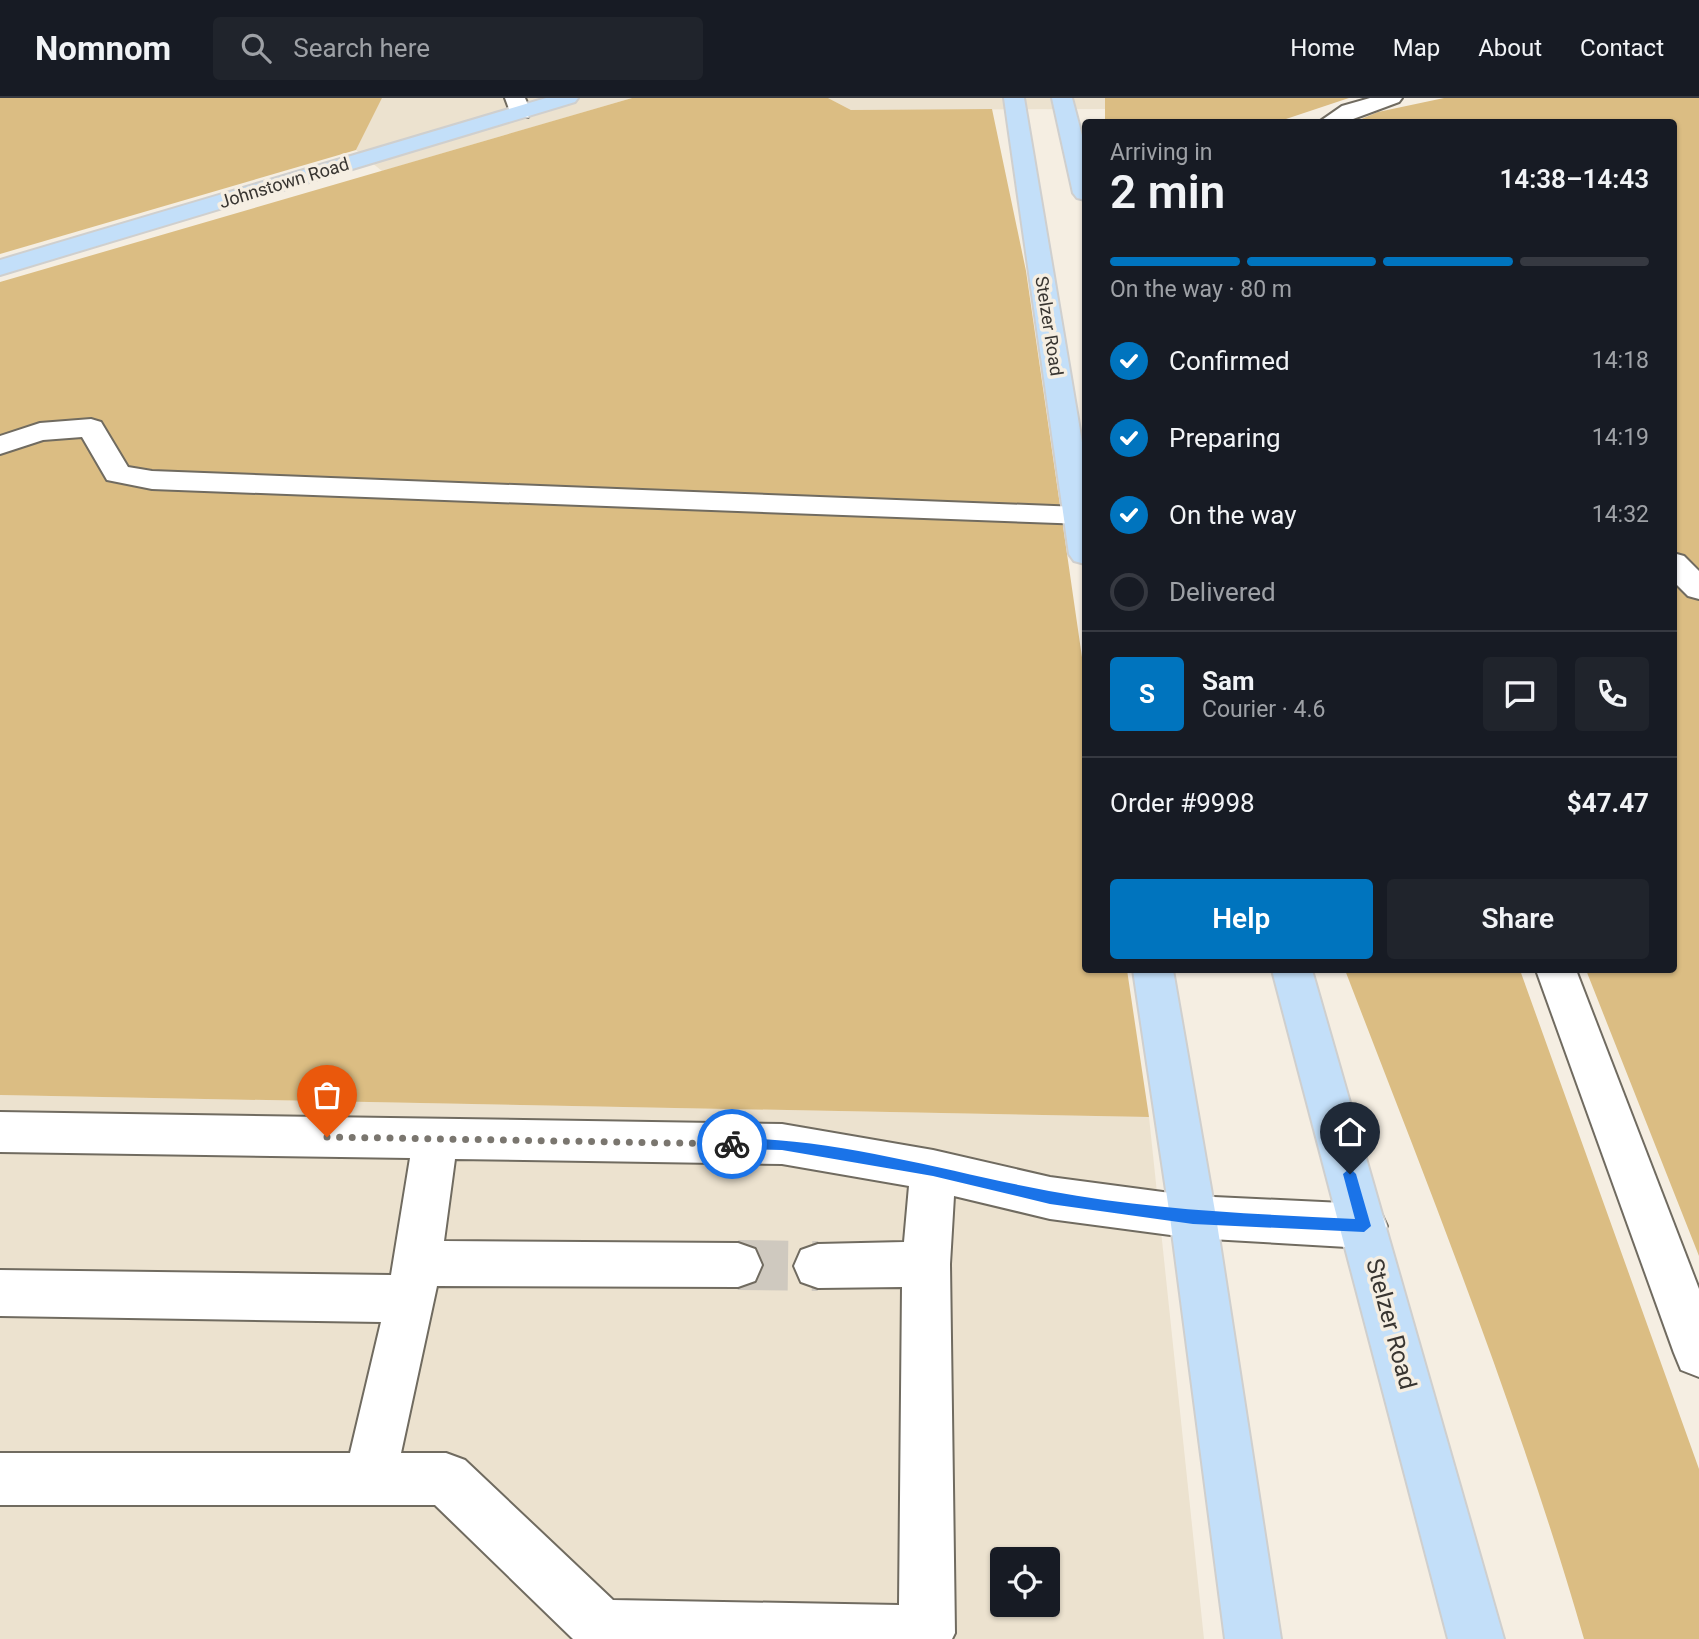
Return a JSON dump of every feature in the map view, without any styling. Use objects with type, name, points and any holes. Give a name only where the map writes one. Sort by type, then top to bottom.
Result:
[{"type":"main road","name":"Johnstown Road","points":[[0,268],[517,105],[568,98]]},
{"type":"main road","name":"Stelzer Road","points":[[1014,98],[1082,535]]},
{"type":"main road","points":[[1062,98],[1082,181]]},
{"type":"main road","points":[[1153,973],[1193,1217],[1253,1639]]},
{"type":"main road","name":"Stelzer Road","points":[[1293,973],[1476,1639]]},
{"type":"lane","points":[[1335,119],[1350,111],[1392,98]]},
{"type":"lane","points":[[0,445],[40,432],[91,428],[117,474],[152,480],[1079,516]]},
{"type":"lane","points":[[1677,567],[1699,589]]},
{"type":"lane","points":[[1557,973],[1699,1353]]},
{"type":"lane","points":[[0,1132],[782,1144],[933,1170],[1050,1198],[1193,1217],[1364,1226]]},
{"type":"lane","points":[[369,1480],[414,1281],[436,1138]]},
{"type":"lane","points":[[0,1479],[446,1479],[602,1628],[927,1633],[926,1264],[933,1170]]},
{"type":"lane","points":[[818,1266],[926,1264]]},
{"type":"lane","points":[[0,1293],[414,1281],[738,1265]]},
{"type":"shaded area","points":[[0,98],[382,98],[356,150],[0,254]]},
{"type":"shaded area","points":[[382,98],[632,98],[382,171],[356,150]]},
{"type":"shaded area","points":[[632,98],[828,98],[851,110],[992,109],[1026,271],[1082,657],[1082,973],[1127,973],[1149,1117],[0,1095],[0,282]]},
{"type":"shaded area","points":[[828,98],[1105,98],[1107,109],[851,110]]},
{"type":"shaded area","points":[[1105,98],[1349,98],[1286,119],[1105,119]]},
{"type":"shaded area","points":[[1444,98],[1699,98],[1699,1256],[1587,973],[1677,973],[1677,119],[1361,119],[1378,112]]},
{"type":"shaded area","points":[[1346,973],[1521,973],[1699,1469],[1699,1639],[1584,1639],[1531,1469],[1441,1218]]},
{"type":"shaded area","points":[[0,1095],[1149,1117],[1204,1639],[0,1639]]},
{"type":"tunnel","points":[[738,1265],[818,1266]]},
{"type":"way so far","points":[[327,1137],[732,1144]]},
{"type":"route","points":[[732,1144],[782,1144],[933,1170],[1050,1198],[1193,1217],[1364,1226],[1350,1174]]}]
